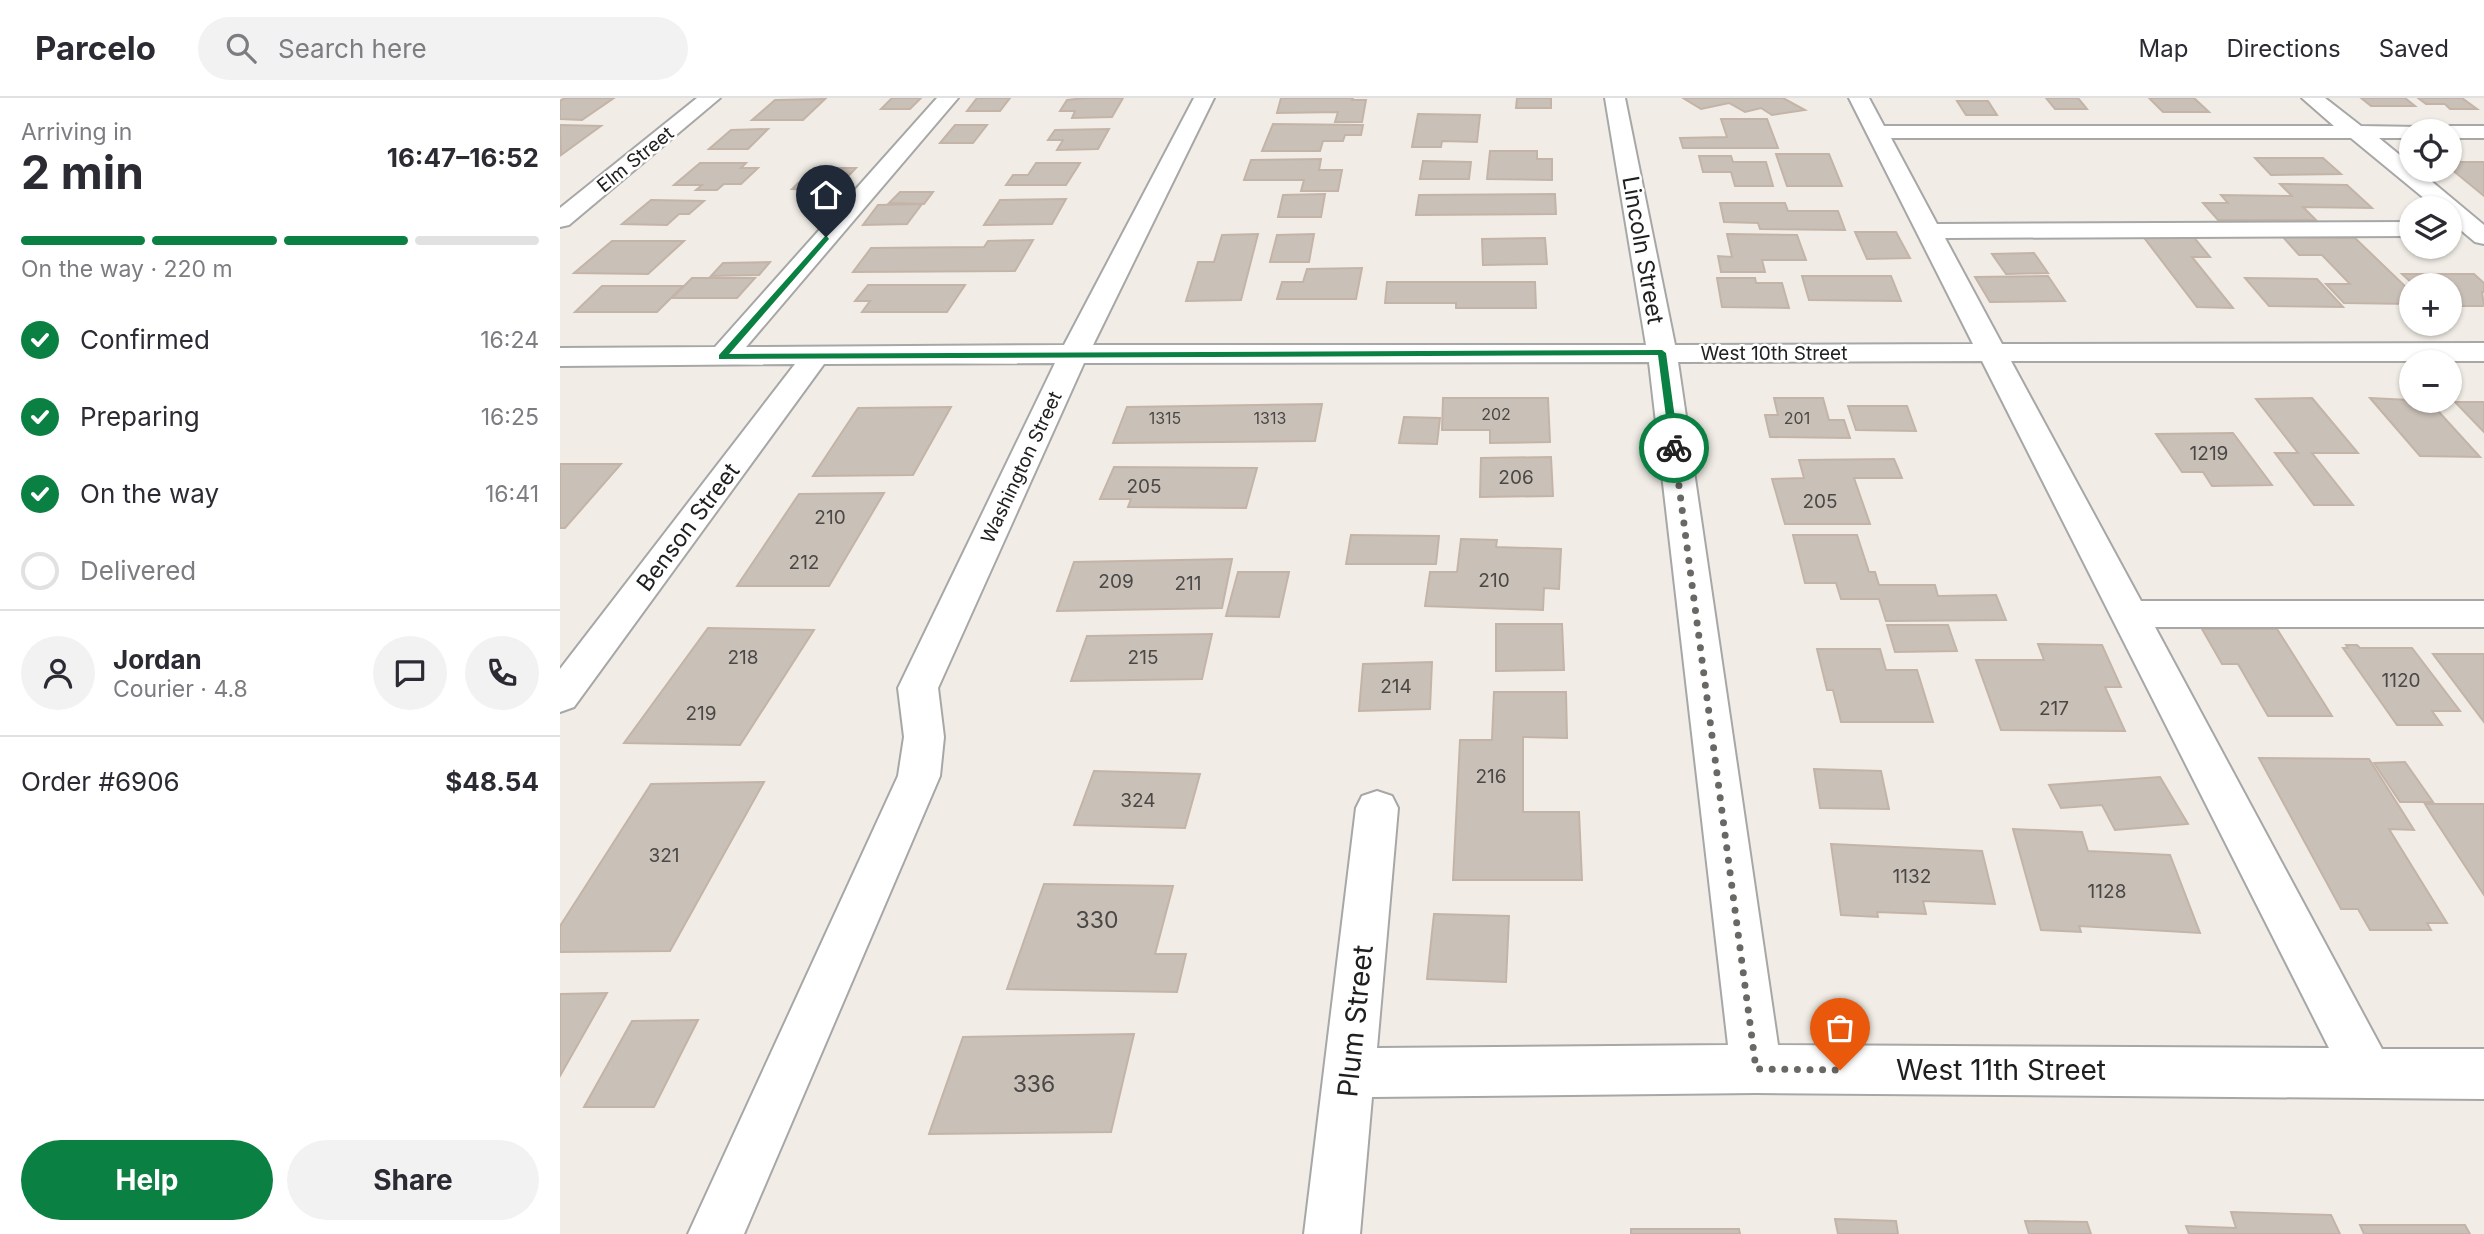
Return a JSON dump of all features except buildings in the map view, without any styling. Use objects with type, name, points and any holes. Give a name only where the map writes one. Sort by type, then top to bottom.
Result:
[{"type":"street","name":"Elm Street","points":[[560,220],[710,98]]},
{"type":"street","points":[[722,357],[948,98]]},
{"type":"street","name":"Washington Street","points":[[716,1234],[919,776],[924,737],[918,688],[1074,354],[1204,98]]},
{"type":"street","name":"Lincoln Street","points":[[1615,98],[1662,353],[1756,1069]]},
{"type":"street","points":[[1859,98],[2368,1073]]},
{"type":"street","points":[[2312,98],[2435,196]]},
{"type":"street","points":[[1877,132],[2399,132]]},
{"type":"street","points":[[2462,132],[2484,132]]},
{"type":"street","points":[[1928,231],[2399,229]]},
{"type":"street","name":"West 10th Street","points":[[560,357],[2484,352]]},
{"type":"street","name":"Benson Street","points":[[560,697],[815,357]]},
{"type":"street","points":[[2129,614],[2484,614]]},
{"type":"street","name":"Plum Street","points":[[1332,1234],[1377,808]]},
{"type":"street","name":"West 11th Street","points":[[1350,1073],[1756,1069],[2484,1073]]},
{"type":"way so far","points":[[1674,448],[1756,1069],[1840,1070]]},
{"type":"route","points":[[826,237],[722,357],[1662,353],[1674,448]]}]
